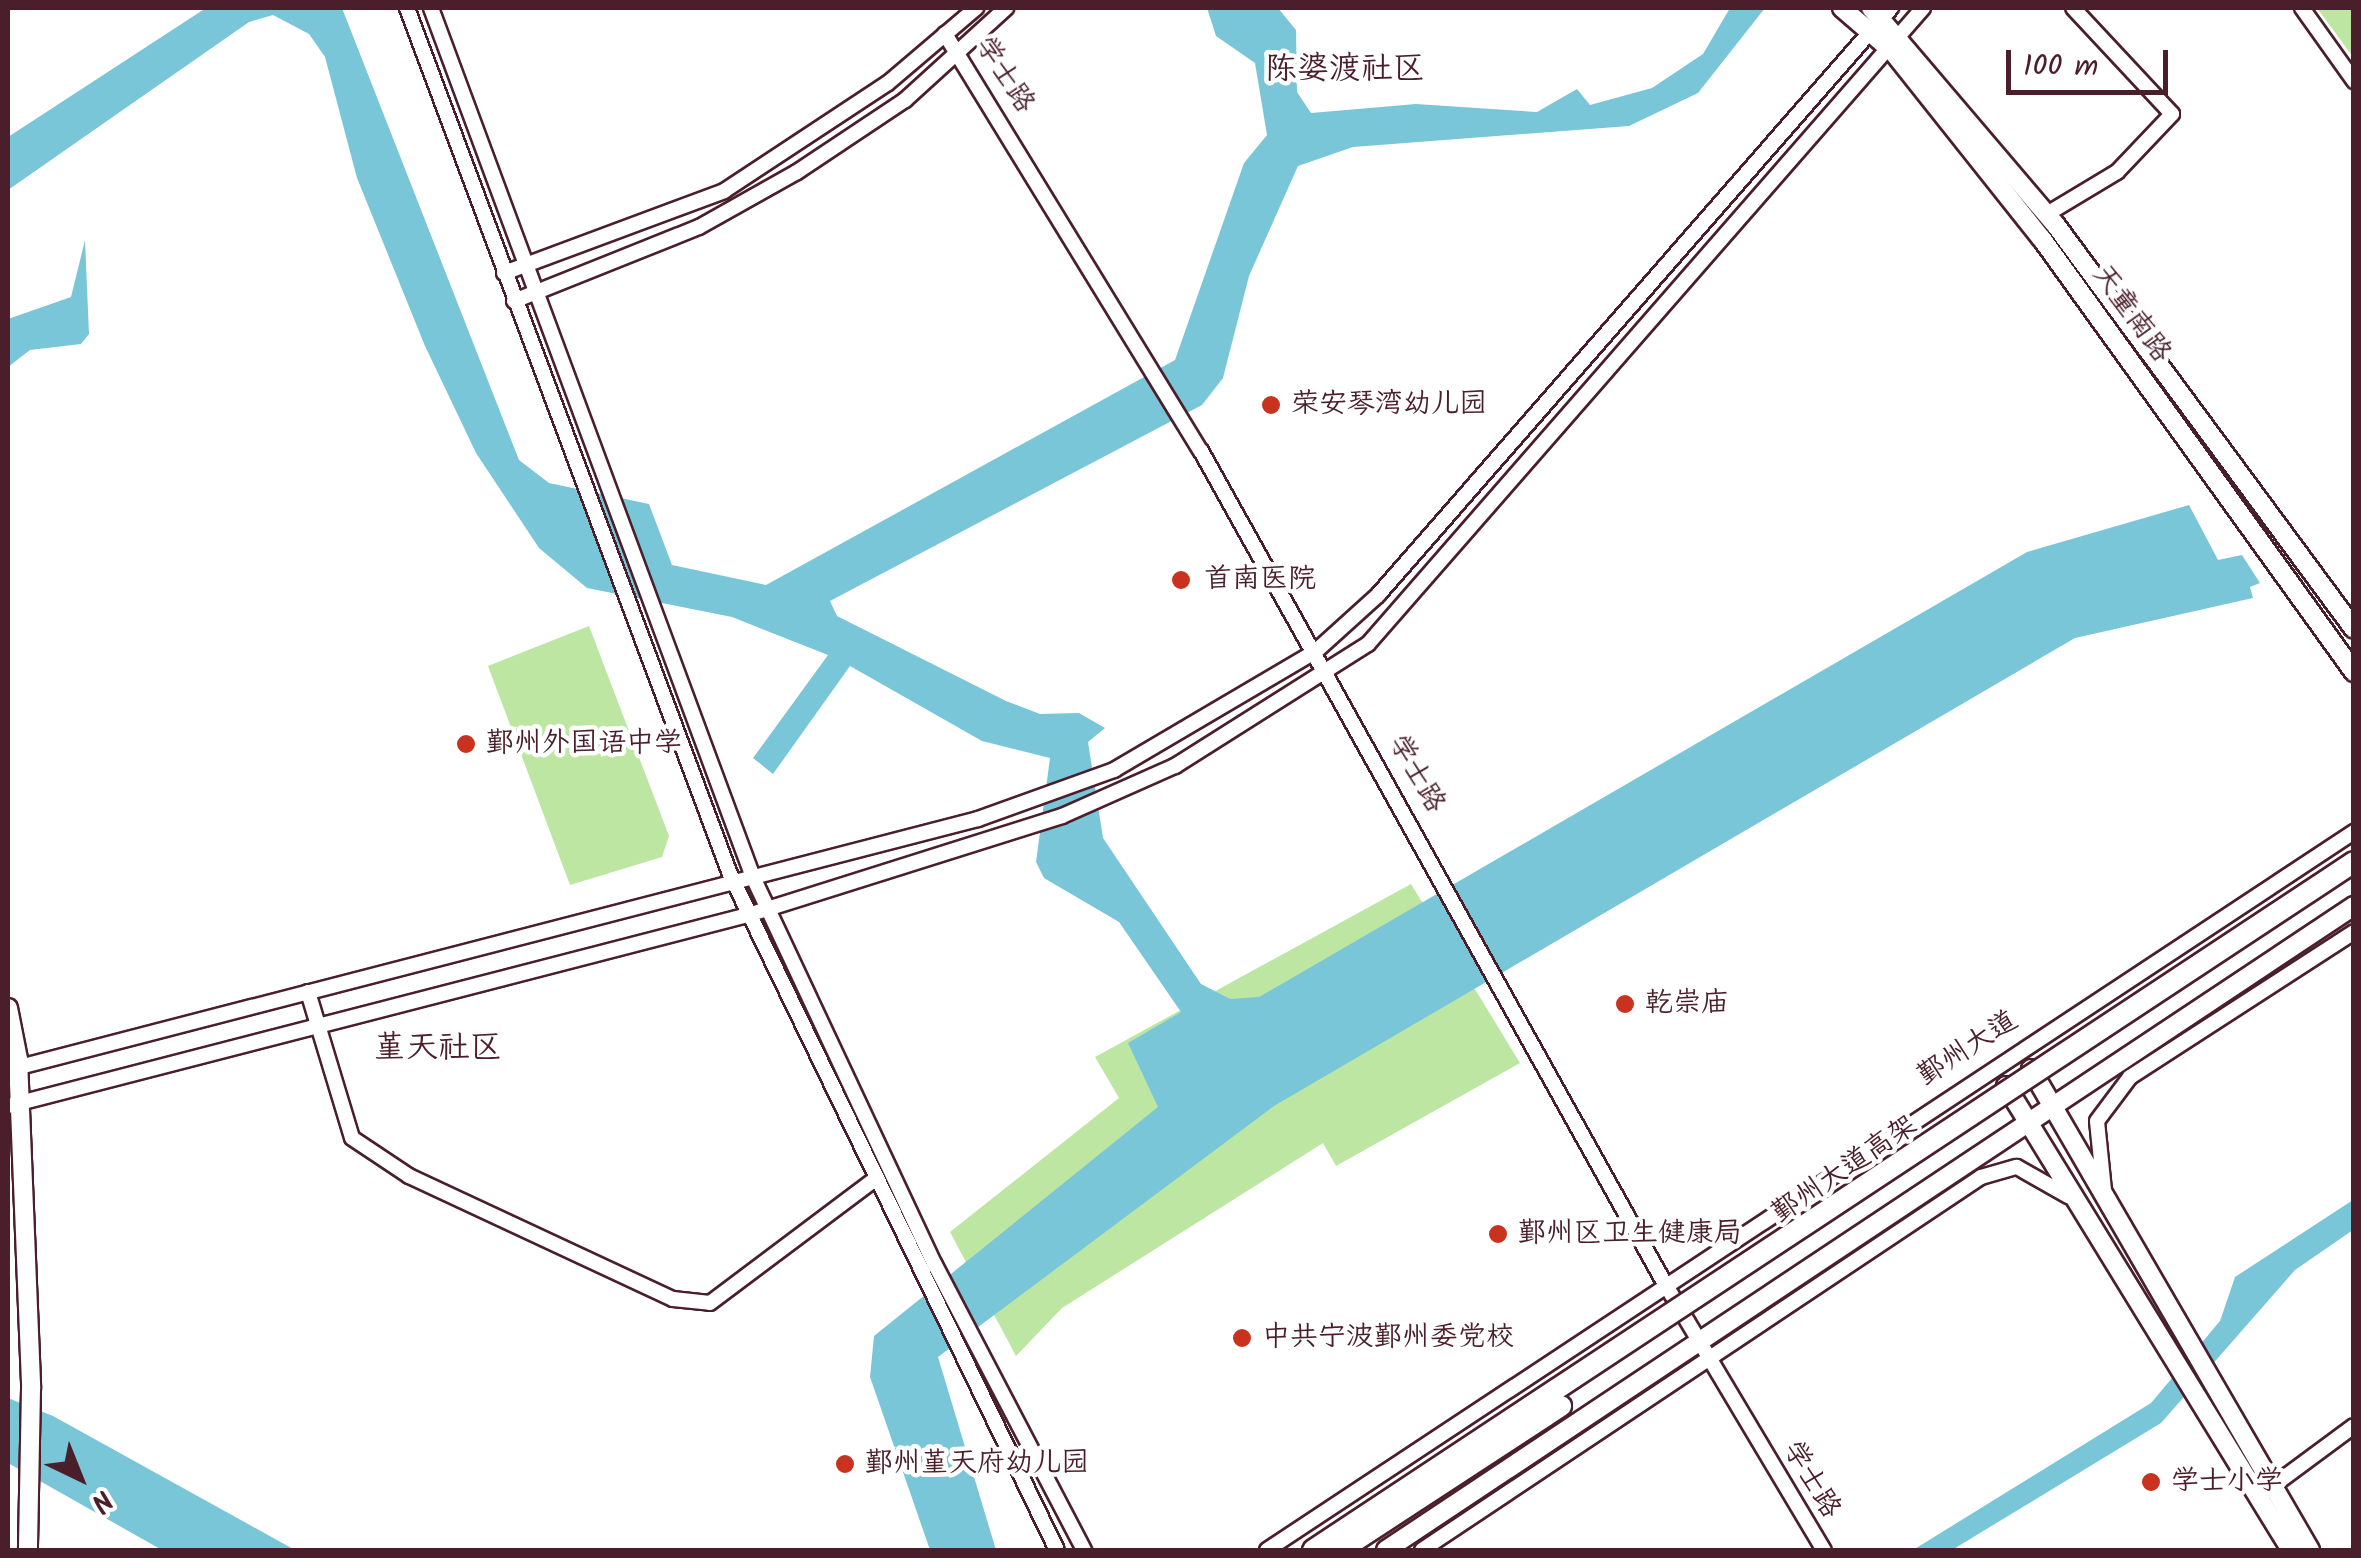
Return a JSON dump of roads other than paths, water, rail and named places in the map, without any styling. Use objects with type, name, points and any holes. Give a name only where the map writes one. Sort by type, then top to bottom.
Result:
[{"type":"highway","name":"鄞州大道高架","points":[[1310,1550],[2354,862]]},
{"type":"highway","name":"鄞州大道高架","points":[[1341,1550],[2354,877]]},
{"type":"main road","name":"天童南路","points":[[1842,8],[1880,17],[2354,672]]},
{"type":"main road","points":[[1898,44],[2047,214],[2354,629]]},
{"type":"main road","name":"鄞州大道","points":[[1310,1550],[2354,852]]},
{"type":"main road","points":[[1386,1550],[2027,1118],[2354,906]]},
{"type":"main road","points":[[8,1008],[31,1389],[28,1550]]},
{"type":"main road","points":[[2031,1070],[2266,1491],[2291,1550]]},
{"type":"main road","points":[[2006,1086],[2200,1394],[2310,1550]]},
{"type":"street","points":[[407,8],[734,882],[1057,1550]]},
{"type":"street","points":[[431,8],[600,477],[753,878],[935,1265],[1084,1550]]},
{"type":"street","points":[[504,273],[527,269],[724,190],[888,83],[976,8]]},
{"type":"street","points":[[514,302],[699,227],[797,172],[905,100],[1006,8]]},
{"type":"street","points":[[14,1103],[748,914],[1062,816],[1175,766],[1329,674],[1368,644],[1898,44],[1923,8]]},
{"type":"street","points":[[2047,214],[2117,172],[2172,114],[2074,8]]},
{"type":"street","points":[[2302,8],[2354,81]]},
{"type":"street","points":[[13,1068],[978,819],[1114,770],[1316,651],[1378,595],[1880,17]]},
{"type":"street","name":"学士路","points":[[945,34],[960,49],[1138,342],[1506,984],[1676,1304],[1824,1550]]},
{"type":"street","name":"鄞州大道","points":[[1267,1550],[1664,1282],[2354,832]]},
{"type":"street","points":[[2104,1196],[2097,1121],[2130,1077],[2354,932]]},
{"type":"street","points":[[308,992],[314,1028],[352,1138],[409,1176],[673,1299],[710,1303],[875,1179]]},
{"type":"street","points":[[1422,1550],[1982,1177],[2017,1167],[2058,1186],[2091,1218]]},
{"type":"street","points":[[2266,1491],[2354,1426]]},
{"type":"water","points":[[206,8],[342,8],[519,460],[549,483],[649,504],[672,565],[766,585],[1175,360],[1244,163],[1267,135],[1255,63],[1216,36],[1207,8],[1278,8],[1296,30],[1297,92],[1311,113],[1416,104],[1537,112],[1577,89],[1590,105],[1652,88],[1703,54],[1730,8],[1765,8],[1698,93],[1629,126],[1353,147],[1298,166],[1249,276],[1223,378],[1202,405],[830,601],[837,616],[1006,701],[1040,714],[1079,713],[1105,728],[1088,742],[1103,838],[1201,984],[1230,999],[1259,997],[2027,552],[2189,505],[2218,560],[2242,555],[2260,583],[2250,587],[2253,598],[2075,638],[1274,1106],[938,1357],[996,1550],[930,1550],[870,1377],[874,1336],[1158,1107],[1128,1043],[1181,1012],[1119,922],[1044,878],[1036,862],[1050,758],[982,741],[850,666],[773,774],[753,758],[828,655],[732,617],[587,588],[539,548],[476,453],[425,346],[357,178],[325,57],[309,34],[273,15],[249,22],[8,190],[8,137]]},
{"type":"water","points":[[85,240],[89,334],[81,344],[30,350],[8,367],[8,319],[71,297]]},
{"type":"water","points":[[2353,1200],[2353,1230],[2295,1270],[2161,1423],[1952,1550],[1913,1550],[2151,1403],[2220,1321],[2235,1277]]},
{"type":"water","points":[[8,1398],[53,1416],[295,1550],[162,1550],[8,1463]]},
{"type":"place","name":"荣安琴湾幼儿园","points":[[1271,405]]},
{"type":"place","name":"首南医院","points":[[1181,580]]},
{"type":"place","name":"鄞州外国语中学","points":[[466,744]]},
{"type":"place","name":"乾崇庙","points":[[1625,1004]]},
{"type":"place","name":"鄞州区卫生健康局","points":[[1498,1234]]},
{"type":"place","name":"中共宁波鄞州委党校","points":[[1242,1338]]},
{"type":"place","name":"鄞州堇天府幼儿园","points":[[845,1464]]},
{"type":"place","name":"学士小学","points":[[2151,1482]]},
{"type":"district","name":"陈婆渡社区","points":[[1345,70]]},
{"type":"district","name":"堇天社区","points":[[438,1049]]}]
